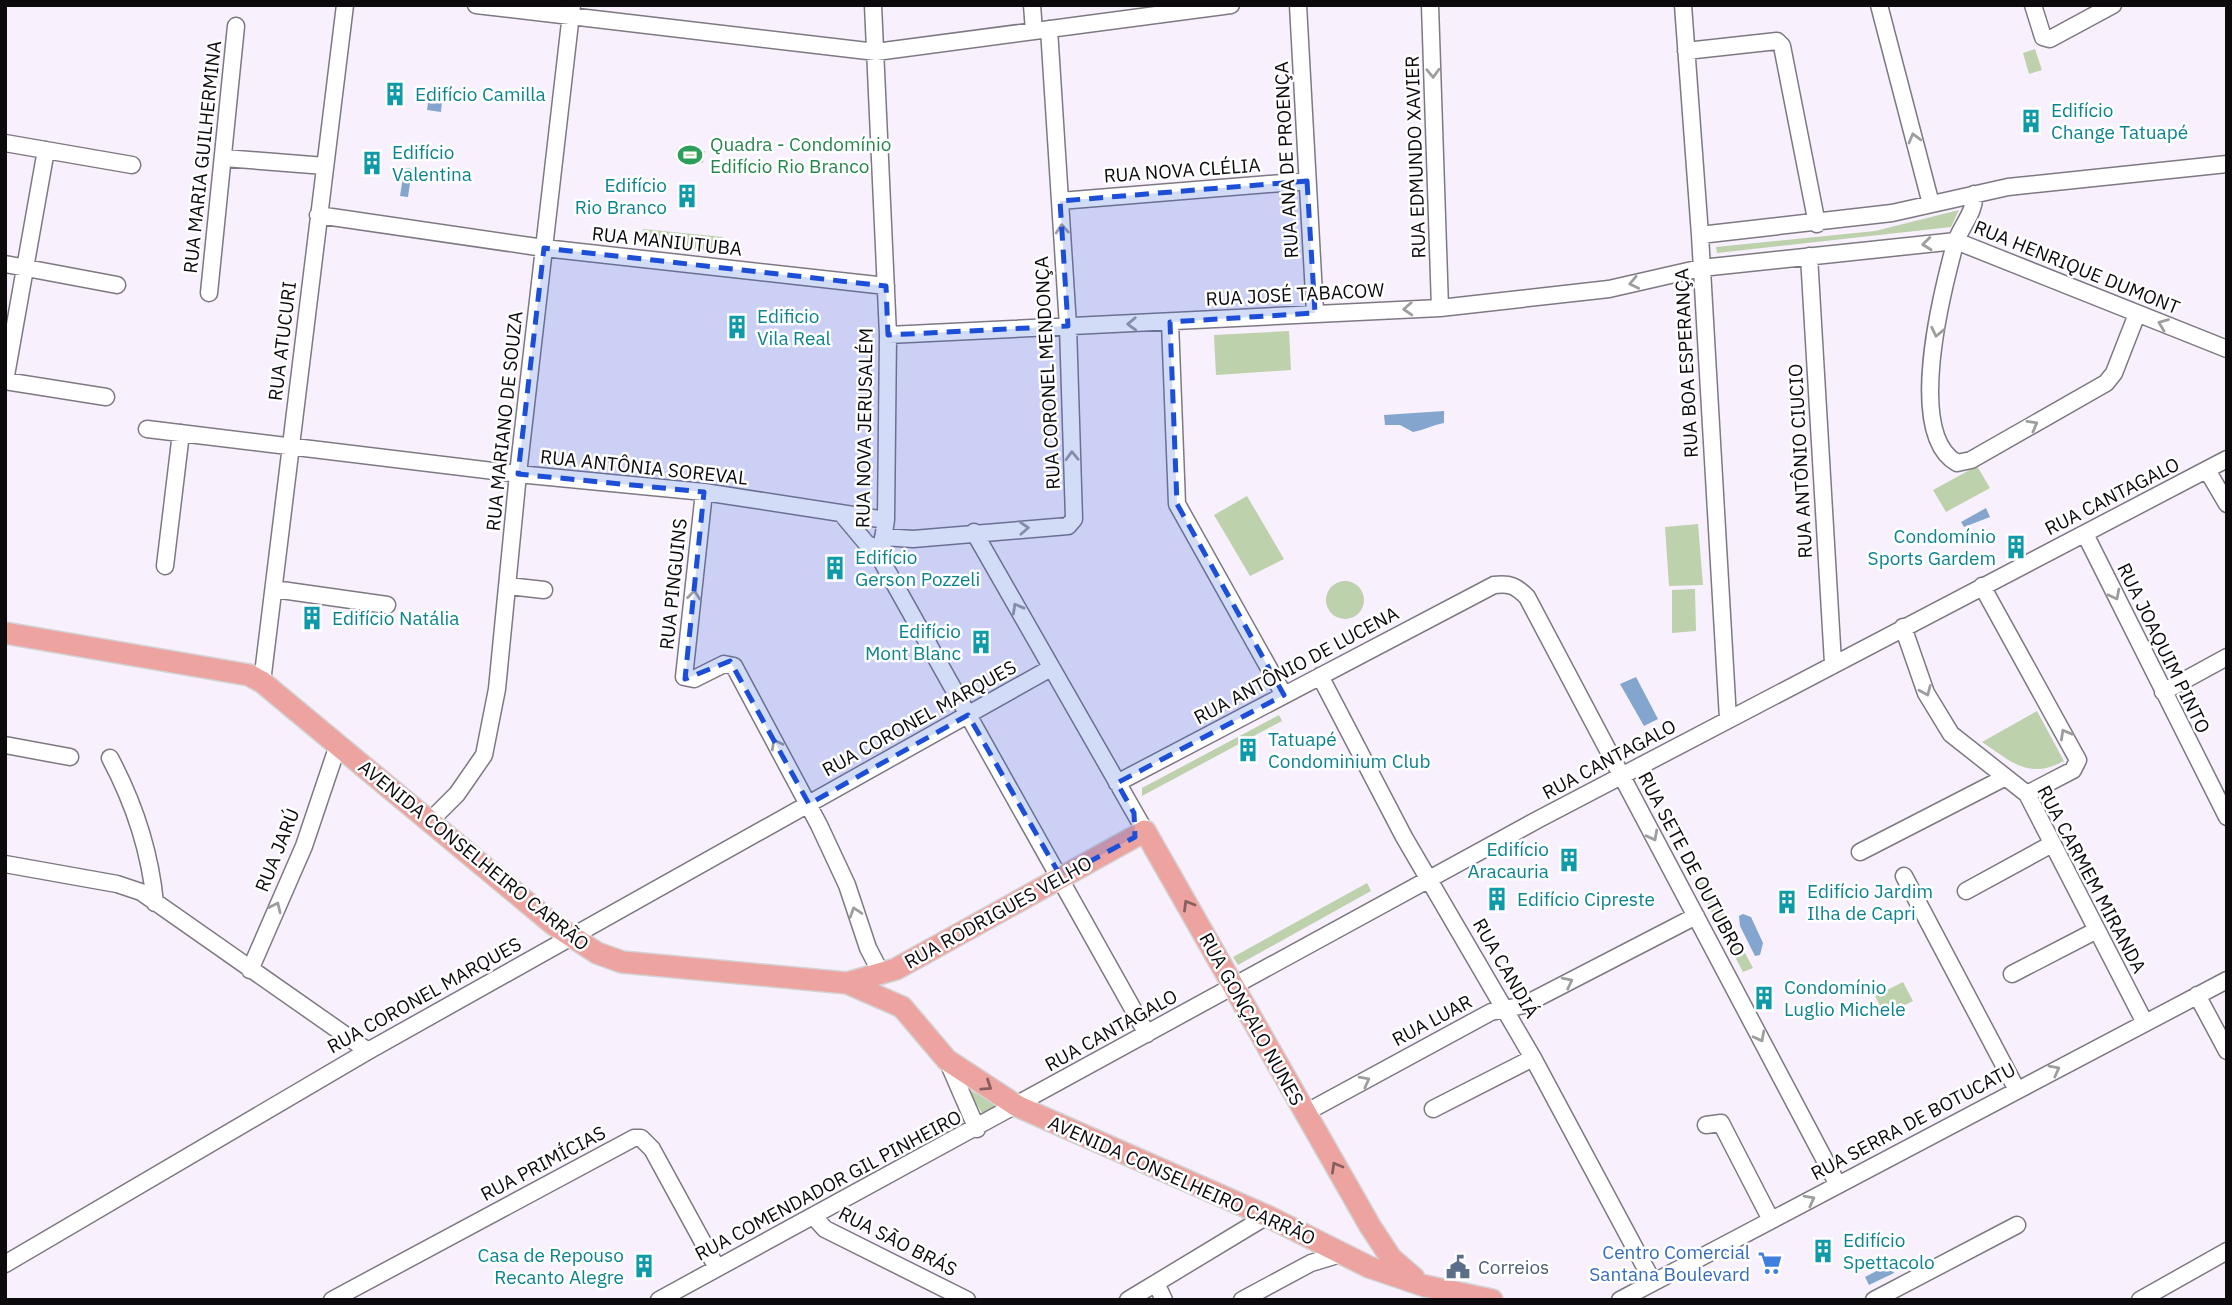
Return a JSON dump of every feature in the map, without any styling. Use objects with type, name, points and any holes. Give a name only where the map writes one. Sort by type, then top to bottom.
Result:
[{"type":"main road","name":"AVENIDA CONSELHEIRO CARRÃO","points":[[5,618],[228,657],[242,662],[256,679],[429,822],[571,937],[597,953],[622,962],[847,984],[902,1007],[947,1060],[1017,1106],[1267,1216],[1369,1266],[1425,1286],[1492,1300]]},
{"type":"main road","name":"AVENIDA CONSELHEIRO CARRÃO","points":[[5,633],[256,679]]},
{"type":"main road","name":"RUA RODRIGUES VELHO","points":[[847,984],[889,972],[1061,877],[1138,827]]},
{"type":"main road","name":"RUA GONÇALO NUNES","points":[[1138,827],[1234,985],[1370,1226]]},
{"type":"main road","points":[[889,972],[902,1007]]},
{"type":"main road","name":"AVENIDA CONSELHEIRO CARRÃO","points":[[1370,1226],[1391,1258],[1425,1286]]},
{"type":"main road","points":[[1344,1253],[1362,1244],[1370,1226]]},
{"type":"street","name":"RUA ATUCURI","points":[[256,679],[274,589],[345,5]]},
{"type":"street","points":[[476,5],[572,11],[876,52],[1221,6]]},
{"type":"street","name":"RUA NOVA JERUSALÉM","points":[[873,5],[888,335],[886,520],[880,558],[1147,1034]]},
{"type":"street","name":"RUA CORONEL MENDONÇA","points":[[882,543],[1073,524],[1068,326],[1060,201],[1041,30],[1032,5]]},
{"type":"street","name":"RUA ANA DE PROENÇA","points":[[1298,5],[1315,313]]},
{"type":"street","name":"RUA EDMUNDO XAVIER","points":[[1430,5],[1440,308]]},
{"type":"street","name":"RUA BOA ESPERANÇA","points":[[1683,5],[1700,235],[1728,719]]},
{"type":"street","points":[[1879,5],[1931,204]]},
{"type":"street","points":[[2033,5],[2043,37],[2050,39],[2113,5]]},
{"type":"street","name":"RUA MARIANO DE SOUZA","points":[[429,822],[457,794],[484,755],[497,689],[518,474],[572,11]]},
{"type":"street","name":"RUA MARIA GUILHERMINA","points":[[209,293],[236,26]]},
{"type":"street","points":[[1686,51],[1777,41],[1782,46],[1817,224]]},
{"type":"street","points":[[5,143],[132,165]]},
{"type":"street","points":[[46,150],[23,267],[5,381],[106,397]]},
{"type":"street","points":[[224,158],[325,166]]},
{"type":"street","points":[[1700,235],[1817,224],[2008,187],[2227,164]]},
{"type":"street","name":"RUA NOVA CLÉLIA","points":[[1060,201],[1307,181]]},
{"type":"street","points":[[1974,194],[1975,202],[1956,241],[1929,388],[1930,416],[1937,443],[1944,456],[1957,463],[1971,460],[2106,383],[2113,373],[2137,314]]},
{"type":"street","name":"RUA MANIUTUBA","points":[[318,215],[544,248],[886,286]]},
{"type":"street","name":"RUA HENRIQUE DUMONT","points":[[1700,268],[1956,241],[2227,349]]},
{"type":"street","name":"RUA ANTÔNIO CIUCIO","points":[[1809,256],[1833,663]]},
{"type":"street","points":[[5,264],[117,285]]},
{"type":"street","name":"RUA JOSÉ TABACOW","points":[[888,335],[1440,308],[1609,289],[1700,268]]},
{"type":"street","points":[[1170,322],[1177,505],[1284,695]]},
{"type":"street","name":"RUA ANTÔNIA SOREVAL","points":[[147,429],[518,474],[704,492],[886,520]]},
{"type":"street","points":[[165,566],[181,433]]},
{"type":"street","name":"RUA CANTAGALO","points":[[1017,1106],[1234,985],[1621,776],[2227,459]]},
{"type":"street","points":[[2207,470],[2227,505]]},
{"type":"street","name":"RUA PINGUINS","points":[[704,492],[684,677],[694,679],[724,664],[734,667],[809,804]]},
{"type":"street","points":[[841,513],[867,544],[882,543]]},
{"type":"street","name":"RUA GONÇALO NUNES","points":[[974,532],[1117,783],[1138,827]]},
{"type":"street","name":"RUA JOAQUIM PINTO","points":[[2084,534],[2227,817]]},
{"type":"street","name":"RUA SETE DE OUTUBRO","points":[[1494,585],[1507,583],[1517,587],[1527,597],[1838,1185]]},
{"type":"street","name":"RUA ANTÔNIO DE LUCENA","points":[[1117,783],[1494,585]]},
{"type":"street","points":[[509,586],[544,590]]},
{"type":"street","points":[[1982,586],[2078,760],[2073,770],[2027,794]]},
{"type":"street","points":[[274,589],[387,605]]},
{"type":"street","name":"RUA CARMEM MIRANDA","points":[[1903,627],[1938,717],[1951,734],[2027,794],[2145,1023]]},
{"type":"street","points":[[2163,691],[2227,657]]},
{"type":"street","name":"RUA CORONEL MARQUES","points":[[5,1264],[137,1184],[368,1051],[1051,668]]},
{"type":"street","name":"RUA CANDIÁ","points":[[1320,676],[1404,837],[1506,1009],[1653,1282]]},
{"type":"street","name":"RUA JARÚ","points":[[250,970],[304,846],[338,745]]},
{"type":"street","points":[[5,746],[70,757]]},
{"type":"street","points":[[110,758],[143,833],[152,873],[155,903]]},
{"type":"street","points":[[1860,852],[2004,778]]},
{"type":"street","points":[[809,804],[841,871],[864,938],[889,972]]},
{"type":"street","points":[[1966,891],[2052,844]]},
{"type":"street","points":[[5,864],[136,890],[368,1051]]},
{"type":"street","points":[[1904,876],[2017,1090]]},
{"type":"street","name":"RUA LUAR","points":[[1305,1113],[1491,1012],[1524,1005],[1696,916]]},
{"type":"street","points":[[2012,974],[2097,930]]},
{"type":"street","name":"RUA SERRA DE BOTUCATU","points":[[1620,1300],[2227,980]]},
{"type":"street","points":[[2197,995],[2227,1051]]},
{"type":"street","points":[[1433,1109],[1533,1058]]},
{"type":"street","name":"AVENIDA CONSELHEIRO CARRÃO","points":[[947,1060],[977,1129]]},
{"type":"street","name":"RUA COMENDADOR GIL PINHEIRO","points":[[659,1300],[1017,1106]]},
{"type":"street","points":[[1706,1125],[1721,1123],[1771,1220]]},
{"type":"street","name":"RUA PRIMÍCIAS","points":[[332,1300],[634,1138],[641,1138],[652,1149],[717,1268]]},
{"type":"street","points":[[1128,1300],[1267,1216]]},
{"type":"street","name":"RUA SÃO BRÁS","points":[[814,1217],[825,1229],[967,1300]]},
{"type":"street","points":[[1874,1300],[2017,1225]]},
{"type":"street","points":[[2140,1300],[2227,1251]]},
{"type":"street","points":[[1242,1300],[1311,1263],[1344,1253]]},
{"type":"street","points":[[1156,1283],[1164,1300]]},
{"type":"highlighted area","points":[[1307,181],[1315,313],[1170,322],[1177,504],[1284,695],[1117,783],[1134,813],[1135,837],[1061,877],[968,715],[809,804],[730,661],[685,679],[704,492],[518,474],[544,248],[886,286],[888,335],[1068,326],[1060,201]]},
{"type":"green space","points":[[2035,49],[2042,70],[2029,74],[2023,53]]},
{"type":"green space","name":"Quadra - Condomínio Edifício Rio Branco","points":[[677,148],[705,151],[703,163],[676,160]]},
{"type":"green space","points":[[1959,210],[1951,227],[1717,253],[1716,247],[1875,231]]},
{"type":"green space","points":[[643,229],[723,237],[721,252],[642,242]]},
{"type":"green space","points":[[1289,331],[1291,370],[1216,375],[1214,335]]},
{"type":"green space","points":[[1977,466],[1990,488],[1946,512],[1933,490]]},
{"type":"green space","points":[[1247,496],[1284,559],[1250,576],[1214,515]]},
{"type":"green space","points":[[1698,524],[1703,585],[1669,586],[1665,527]]},
{"type":"green space","points":[[1345,581],[1358,587],[1364,600],[1358,613],[1345,619],[1332,613],[1326,600],[1332,587]]},
{"type":"green space","points":[[1695,589],[1696,631],[1672,633],[1672,590]]},
{"type":"green space","points":[[2037,711],[2064,761],[2040,769],[2030,769],[2012,762],[1982,742]]},
{"type":"green space","points":[[1279,715],[1282,721],[1142,796],[1142,788]]},
{"type":"green space","points":[[1704,881],[1753,968],[1743,972],[1697,884]]},
{"type":"green space","points":[[1367,883],[1371,891],[1238,965],[1233,957]]},
{"type":"green space","points":[[1903,982],[1913,1001],[1885,1015],[1875,996]]},
{"type":"green space","points":[[967,1089],[994,1102],[996,1107],[982,1113]]},
{"type":"water","points":[[430,89],[443,90],[441,112],[427,110]]},
{"type":"water","points":[[400,167],[412,169],[408,197],[400,196],[403,177],[399,176]]},
{"type":"water","points":[[1444,411],[1444,423],[1413,432],[1400,425],[1385,425],[1384,415]]},
{"type":"water","points":[[1986,508],[1990,517],[1964,527],[1961,522]]},
{"type":"water","points":[[1636,677],[1658,719],[1644,726],[1620,684]]},
{"type":"water","points":[[1743,914],[1751,917],[1763,943],[1760,955],[1755,956],[1740,926],[1739,916]]},
{"type":"water","points":[[1890,1264],[1894,1273],[1869,1285],[1865,1277]]},
{"type":"place","name":"Edifício Camilla","points":[[395,94]]},
{"type":"place","name":"Edifício Change Tatuapé","points":[[2031,121]]},
{"type":"place","name":"Quadra - Condomínio Edifício Rio Branco","points":[[690,155]]},
{"type":"place","name":"Edifício Valentina","points":[[372,163]]},
{"type":"place","name":"Edifício Rio Branco","points":[[687,196]]},
{"type":"place","name":"Edificio Vila Real","points":[[737,327]]},
{"type":"place","name":"Condomínio Sports Gardem","points":[[2016,547]]},
{"type":"place","name":"Edifício Gerson Pozzeli","points":[[835,568]]},
{"type":"place","name":"Edifício Natália","points":[[312,618]]},
{"type":"place","name":"Edifício Mont Blanc","points":[[981,642]]},
{"type":"place","name":"Tatuapé Condominium Club","points":[[1248,750]]},
{"type":"place","name":"Edifício Aracauria","points":[[1569,860]]},
{"type":"place","name":"Edifício Cipreste","points":[[1497,899]]},
{"type":"place","name":"Edifício Jardim Ilha de Capri","points":[[1787,902]]},
{"type":"place","name":"Condomínio Luglio Michele","points":[[1764,998]]},
{"type":"place","name":"Edifício Spettacolo","points":[[1823,1251]]},
{"type":"place","name":"Centro Comercial Santana Boulevard","points":[[1770,1263]]},
{"type":"place","name":"Casa de Repouso Recanto Alegre","points":[[644,1266]]},
{"type":"place","name":"Correios","points":[[1458,1267]]}]
